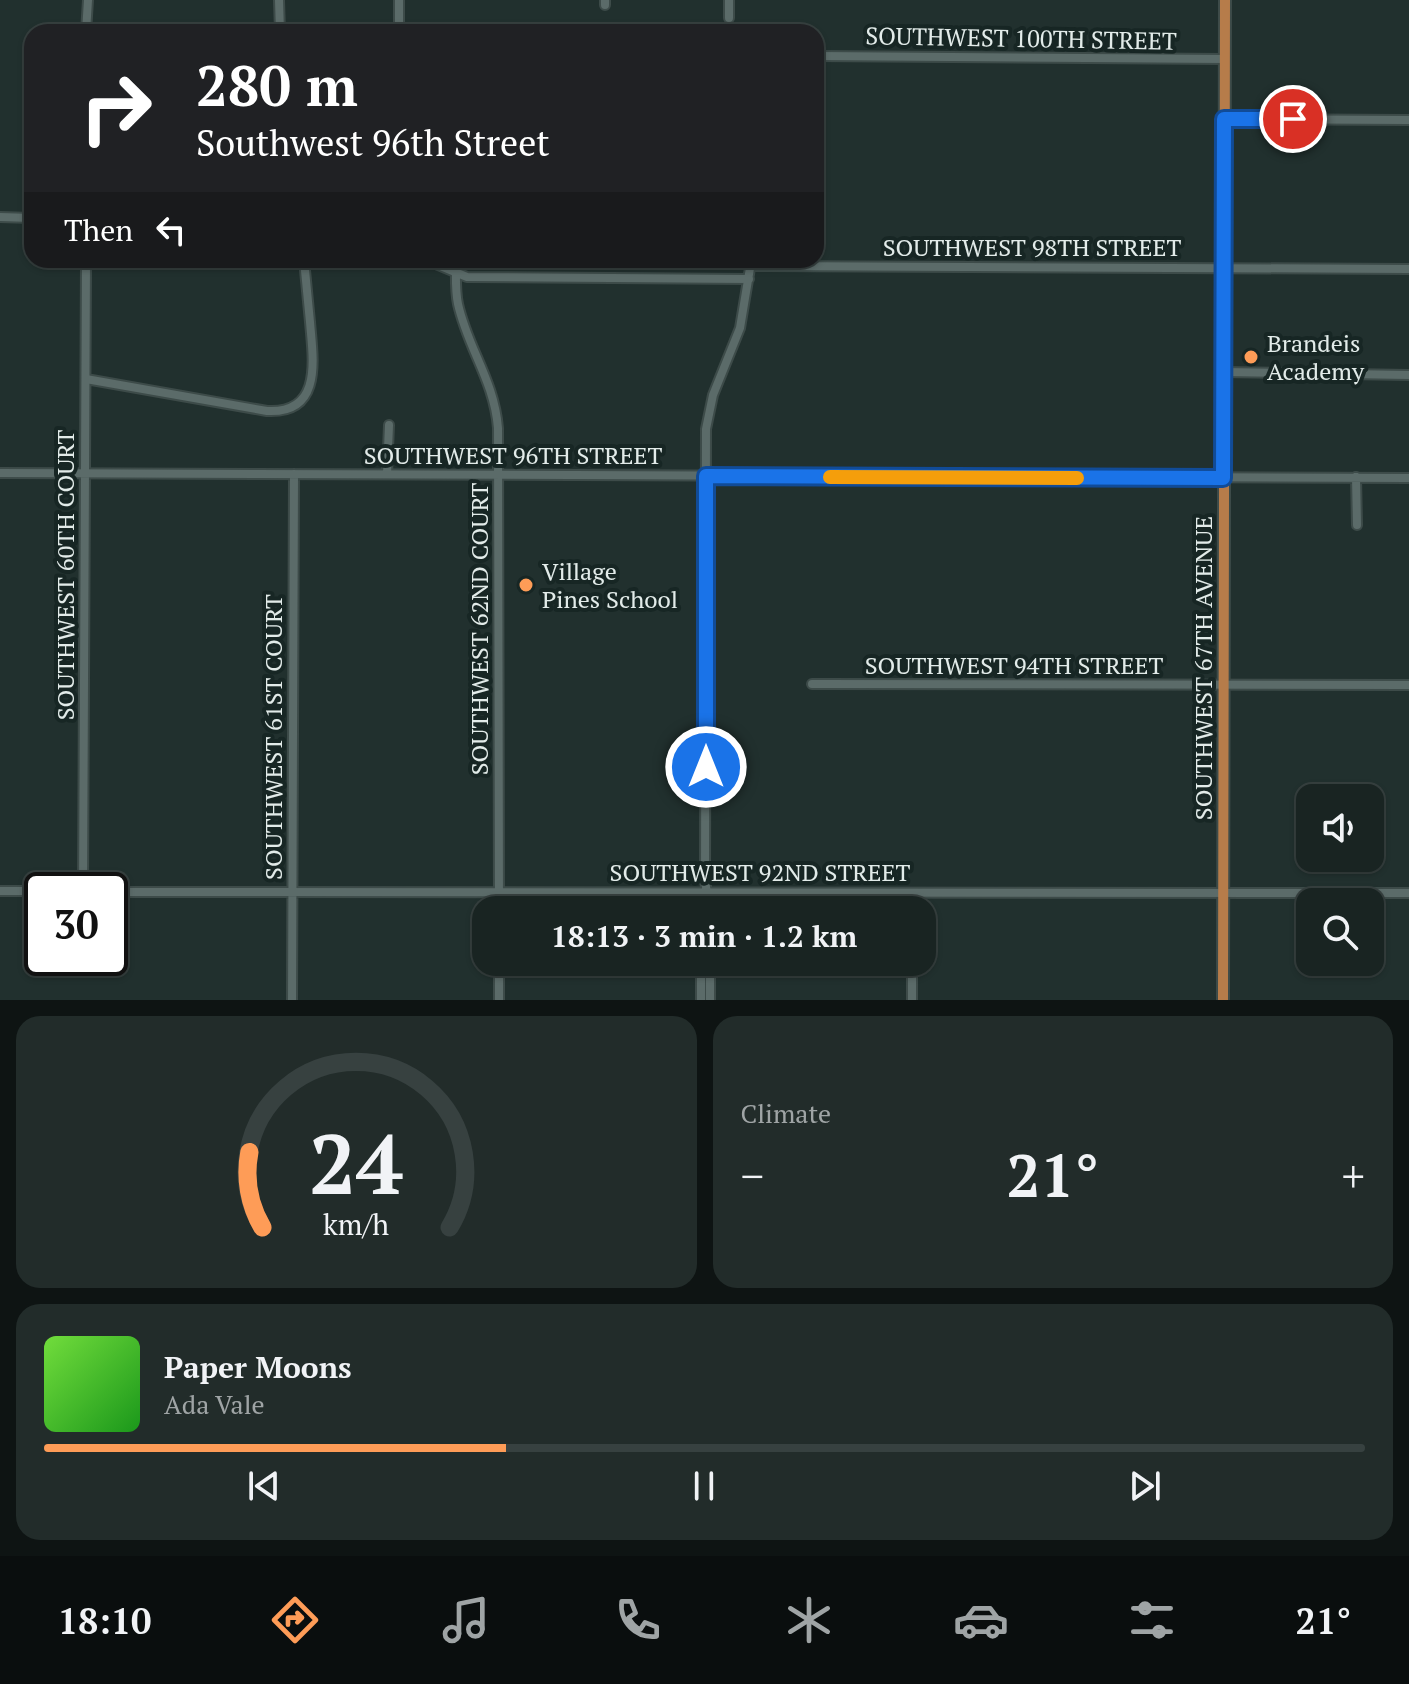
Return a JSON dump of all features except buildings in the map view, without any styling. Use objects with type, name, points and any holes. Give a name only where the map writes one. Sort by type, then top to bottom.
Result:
[{"type":"main road","name":"SOUTHWEST 67TH AVENUE","points":[[1223,1000],[1225,0]]},
{"type":"street","points":[[86,24],[88,0]]},
{"type":"street","points":[[279,0],[280,24]]},
{"type":"street","points":[[399,0],[399,24]]},
{"type":"street","points":[[729,0],[729,18]]},
{"type":"street","name":"SOUTHWEST 100TH STREET","points":[[824,56],[1225,59]]},
{"type":"street","points":[[1224,119],[1409,120]]},
{"type":"street","points":[[0,217],[24,218]]},
{"type":"street","name":"SOUTHWEST 98TH STREET","points":[[824,264],[1409,269]]},
{"type":"street","name":"SOUTHWEST 60TH COURT","points":[[83,872],[86,268]]},
{"type":"street","points":[[86,379],[267,411],[282,411],[293,406],[307,393],[313,374],[305,268]]},
{"type":"street","points":[[443,268],[456,274],[489,277],[749,279]]},
{"type":"street","name":"SOUTHWEST 62ND COURT","points":[[456,268],[457,300],[463,323],[493,394],[498,428],[499,896]]},
{"type":"street","points":[[708,896],[708,413],[736,339],[750,268]]},
{"type":"street","points":[[1223,372],[1409,375]]},
{"type":"street","points":[[387,474],[389,425]]},
{"type":"street","name":"SOUTHWEST 96TH STREET","points":[[0,473],[1409,478]]},
{"type":"street","name":"SOUTHWEST 61ST COURT","points":[[292,1000],[294,474]]},
{"type":"street","points":[[1356,477],[1357,525]]},
{"type":"street","name":"SOUTHWEST 94TH STREET","points":[[812,684],[1409,685]]},
{"type":"street","points":[[0,891],[24,891]]},
{"type":"street","name":"SOUTHWEST 92ND STREET","points":[[128,892],[1409,893]]},
{"type":"street","points":[[706,896],[707,892]]},
{"type":"street","points":[[499,976],[499,1000]]},
{"type":"street","points":[[912,976],[912,1000]]},
{"type":"street","points":[[701,1000],[706,978]]},
{"type":"street","points":[[706,978],[710,1000]]},
{"type":"slow traffic","points":[[830,477],[1077,478]]},
{"type":"place","name":"Brandeis Academy","points":[[1251,357]]},
{"type":"place","name":"Village Pines School","points":[[526,585]]},
{"type":"route","points":[[706,767],[706,476],[1223,478],[1224,119],[1293,119]]}]
